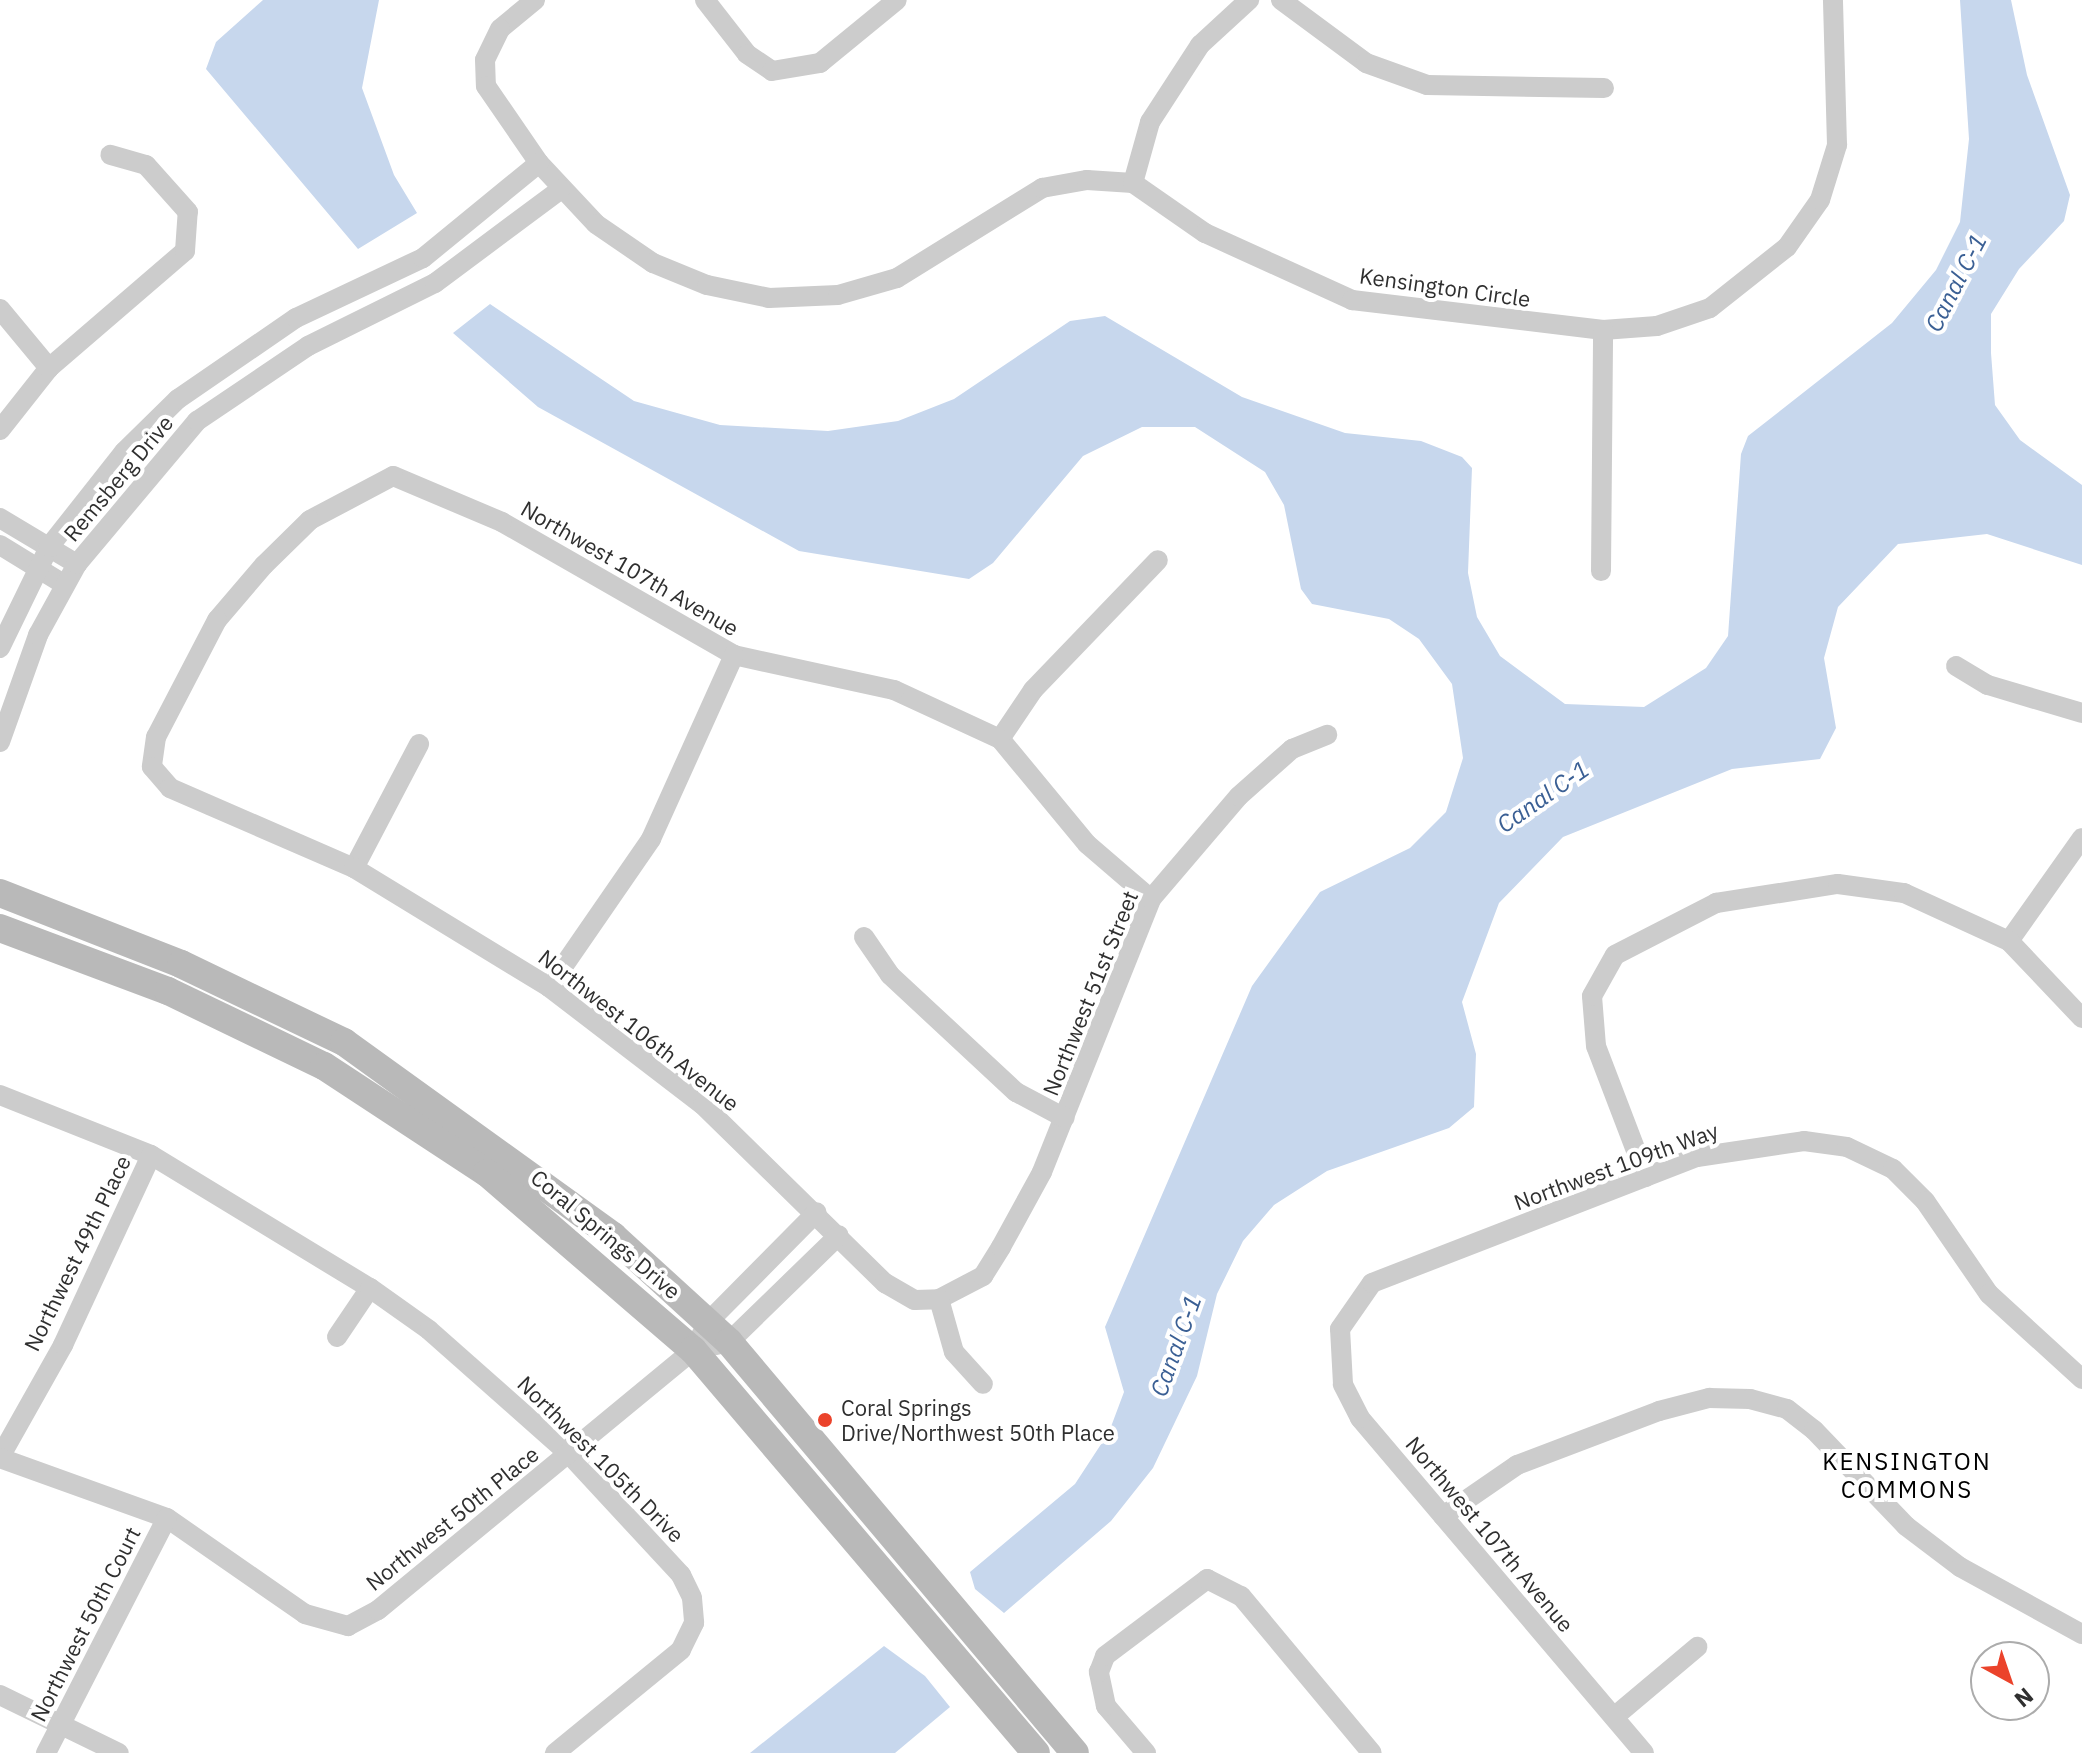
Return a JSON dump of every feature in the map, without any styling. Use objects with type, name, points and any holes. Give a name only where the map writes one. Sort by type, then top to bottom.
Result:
[{"type":"main road","name":"Coral Springs Drive","points":[[0,893],[181,964],[344,1042],[503,1150],[709,1321],[729,1342],[1075,1753]]},
{"type":"main road","name":"Coral Springs Drive","points":[[0,928],[168,991],[324,1066],[487,1173],[693,1350],[1036,1753]]},
{"type":"street","points":[[535,0],[500,29],[485,73],[486,86],[539,163],[561,189],[653,263],[707,285],[769,298],[838,295],[897,278],[1042,188],[1133,183],[1150,122],[1200,45],[1249,0]]},
{"type":"street","points":[[705,0],[747,54],[772,71],[820,63],[897,0]]},
{"type":"street","points":[[1281,0],[1366,63],[1427,85],[1604,88]]},
{"type":"street","name":"Kensington Circle","points":[[1133,183],[1205,233],[1352,300],[1603,330],[1657,326],[1710,308],[1787,247],[1820,200],[1838,130],[1833,0]]},
{"type":"street","points":[[0,430],[49,368],[185,251],[188,212],[146,165],[110,155]]},
{"type":"street","name":"Remsberg Drive","points":[[0,648],[49,547],[124,452],[178,399],[296,318],[423,258],[539,163]]},
{"type":"street","name":"Remsberg Drive","points":[[0,742],[38,635],[77,564],[197,421],[308,346],[435,283],[561,189]]},
{"type":"street","points":[[0,309],[49,368]]},
{"type":"street","points":[[1601,571],[1603,330]]},
{"type":"street","name":"Northwest 107th Avenue","points":[[152,767],[181,681],[217,620],[310,520],[393,476],[502,522],[734,655],[894,690],[1000,739],[1097,854],[1151,899]]},
{"type":"street","points":[[0,518],[77,564]]},
{"type":"street","points":[[0,545],[65,585]]},
{"type":"street","points":[[1000,739],[1033,690],[1158,560]]},
{"type":"street","points":[[549,987],[651,839],[734,655]]},
{"type":"street","points":[[1956,666],[1988,685],[2082,713]]},
{"type":"street","name":"Northwest 51st Street","points":[[939,1299],[983,1276],[1065,1118],[1151,899],[1239,796],[1292,749],[1327,735]]},
{"type":"street","points":[[354,868],[419,744]]},
{"type":"street","name":"Northwest 106th Avenue","points":[[152,767],[170,788],[354,868],[549,987],[703,1105],[817,1212],[885,1283],[915,1300],[939,1299]]},
{"type":"street","points":[[2009,941],[2082,838]]},
{"type":"street","points":[[1646,1177],[1596,1046],[1592,996],[1615,955],[1716,903],[1838,884],[1904,893],[2009,941],[2082,1018]]},
{"type":"street","points":[[864,937],[890,975],[1016,1092],[1065,1118]]},
{"type":"street","name":"Northwest 105th Drive","points":[[0,1095],[151,1155],[370,1288],[429,1330],[569,1454],[681,1575],[694,1623],[681,1650],[555,1753]]},
{"type":"street","name":"Northwest 109th Way","points":[[1340,1329],[1372,1283],[1646,1177],[1751,1144],[1847,1147],[1893,1169],[1925,1201],[1989,1294],[2082,1379]]},
{"type":"street","name":"Northwest 49th Place","points":[[0,1457],[63,1345],[151,1155]]},
{"type":"street","name":"Northwest 50th Place","points":[[167,1518],[305,1614],[348,1626],[569,1454],[693,1350],[709,1321],[817,1212]]},
{"type":"street","points":[[729,1342],[839,1235]]},
{"type":"street","points":[[337,1337],[370,1288]]},
{"type":"street","points":[[939,1299],[954,1352],[983,1384]]},
{"type":"street","name":"Northwest 107th Avenue","points":[[1340,1329],[1343,1384],[1360,1418],[1644,1753]]},
{"type":"street","name":"Northwest 50th Place","points":[[693,1350],[729,1342]]},
{"type":"street","points":[[1443,1516],[1517,1465],[1631,1421],[1709,1398],[1750,1399],[1787,1409],[1814,1430],[1906,1526],[1960,1567],[2030,1612],[2082,1634]]},
{"type":"street","points":[[0,1457],[167,1518]]},
{"type":"street","name":"Northwest 50th Court","points":[[46,1753],[167,1518]]},
{"type":"street","points":[[1146,1753],[1106,1706],[1099,1672],[1105,1656],[1207,1579],[1241,1596],[1372,1753]]},
{"type":"street","points":[[1614,1717],[1697,1647]]},
{"type":"street","points":[[0,1695],[63,1720],[119,1753]]},
{"type":"water","points":[[263,0],[379,0],[362,88],[394,175],[417,213],[358,249],[206,69],[216,42]]},
{"type":"water","name":"Canal C-1","points":[[1960,0],[2011,0],[2027,75],[2070,195],[2064,221],[2019,269],[1991,314],[1991,353],[1995,405],[2020,440],[2082,485],[2082,565],[1987,534],[1898,544],[1838,607],[1824,658],[1836,728],[1820,759],[1732,769],[1563,837],[1499,903],[1462,1002],[1476,1054],[1474,1107],[1449,1128],[1327,1171],[1274,1205],[1243,1241],[1217,1294],[1197,1376],[1153,1468],[1111,1521],[1004,1613],[975,1589],[970,1572],[1075,1484],[1109,1432],[1124,1392],[1105,1327],[1252,986],[1320,892],[1410,848],[1446,812],[1463,758],[1452,684],[1419,639],[1389,619],[1312,604],[1301,589],[1284,505],[1265,472],[1195,427],[1142,427],[1083,456],[993,563],[969,579],[799,551],[538,407],[453,333],[490,304],[634,401],[720,425],[828,431],[898,421],[954,399],[1070,321],[1105,316],[1242,397],[1345,433],[1421,441],[1462,457],[1472,468],[1468,573],[1477,617],[1500,656],[1565,704],[1644,707],[1706,668],[1728,636],[1741,454],[1748,436],[1892,323],[1936,270],[1960,222],[1969,139]]},
{"type":"water","points":[[884,1646],[925,1676],[950,1707],[895,1753],[750,1753]]},
{"type":"place","name":"Coral Springs Drive/Northwest 50th Place","points":[[825,1420]]},
{"type":"district","name":"KENSINGTON COMMONS","points":[[1907,1476]]}]
